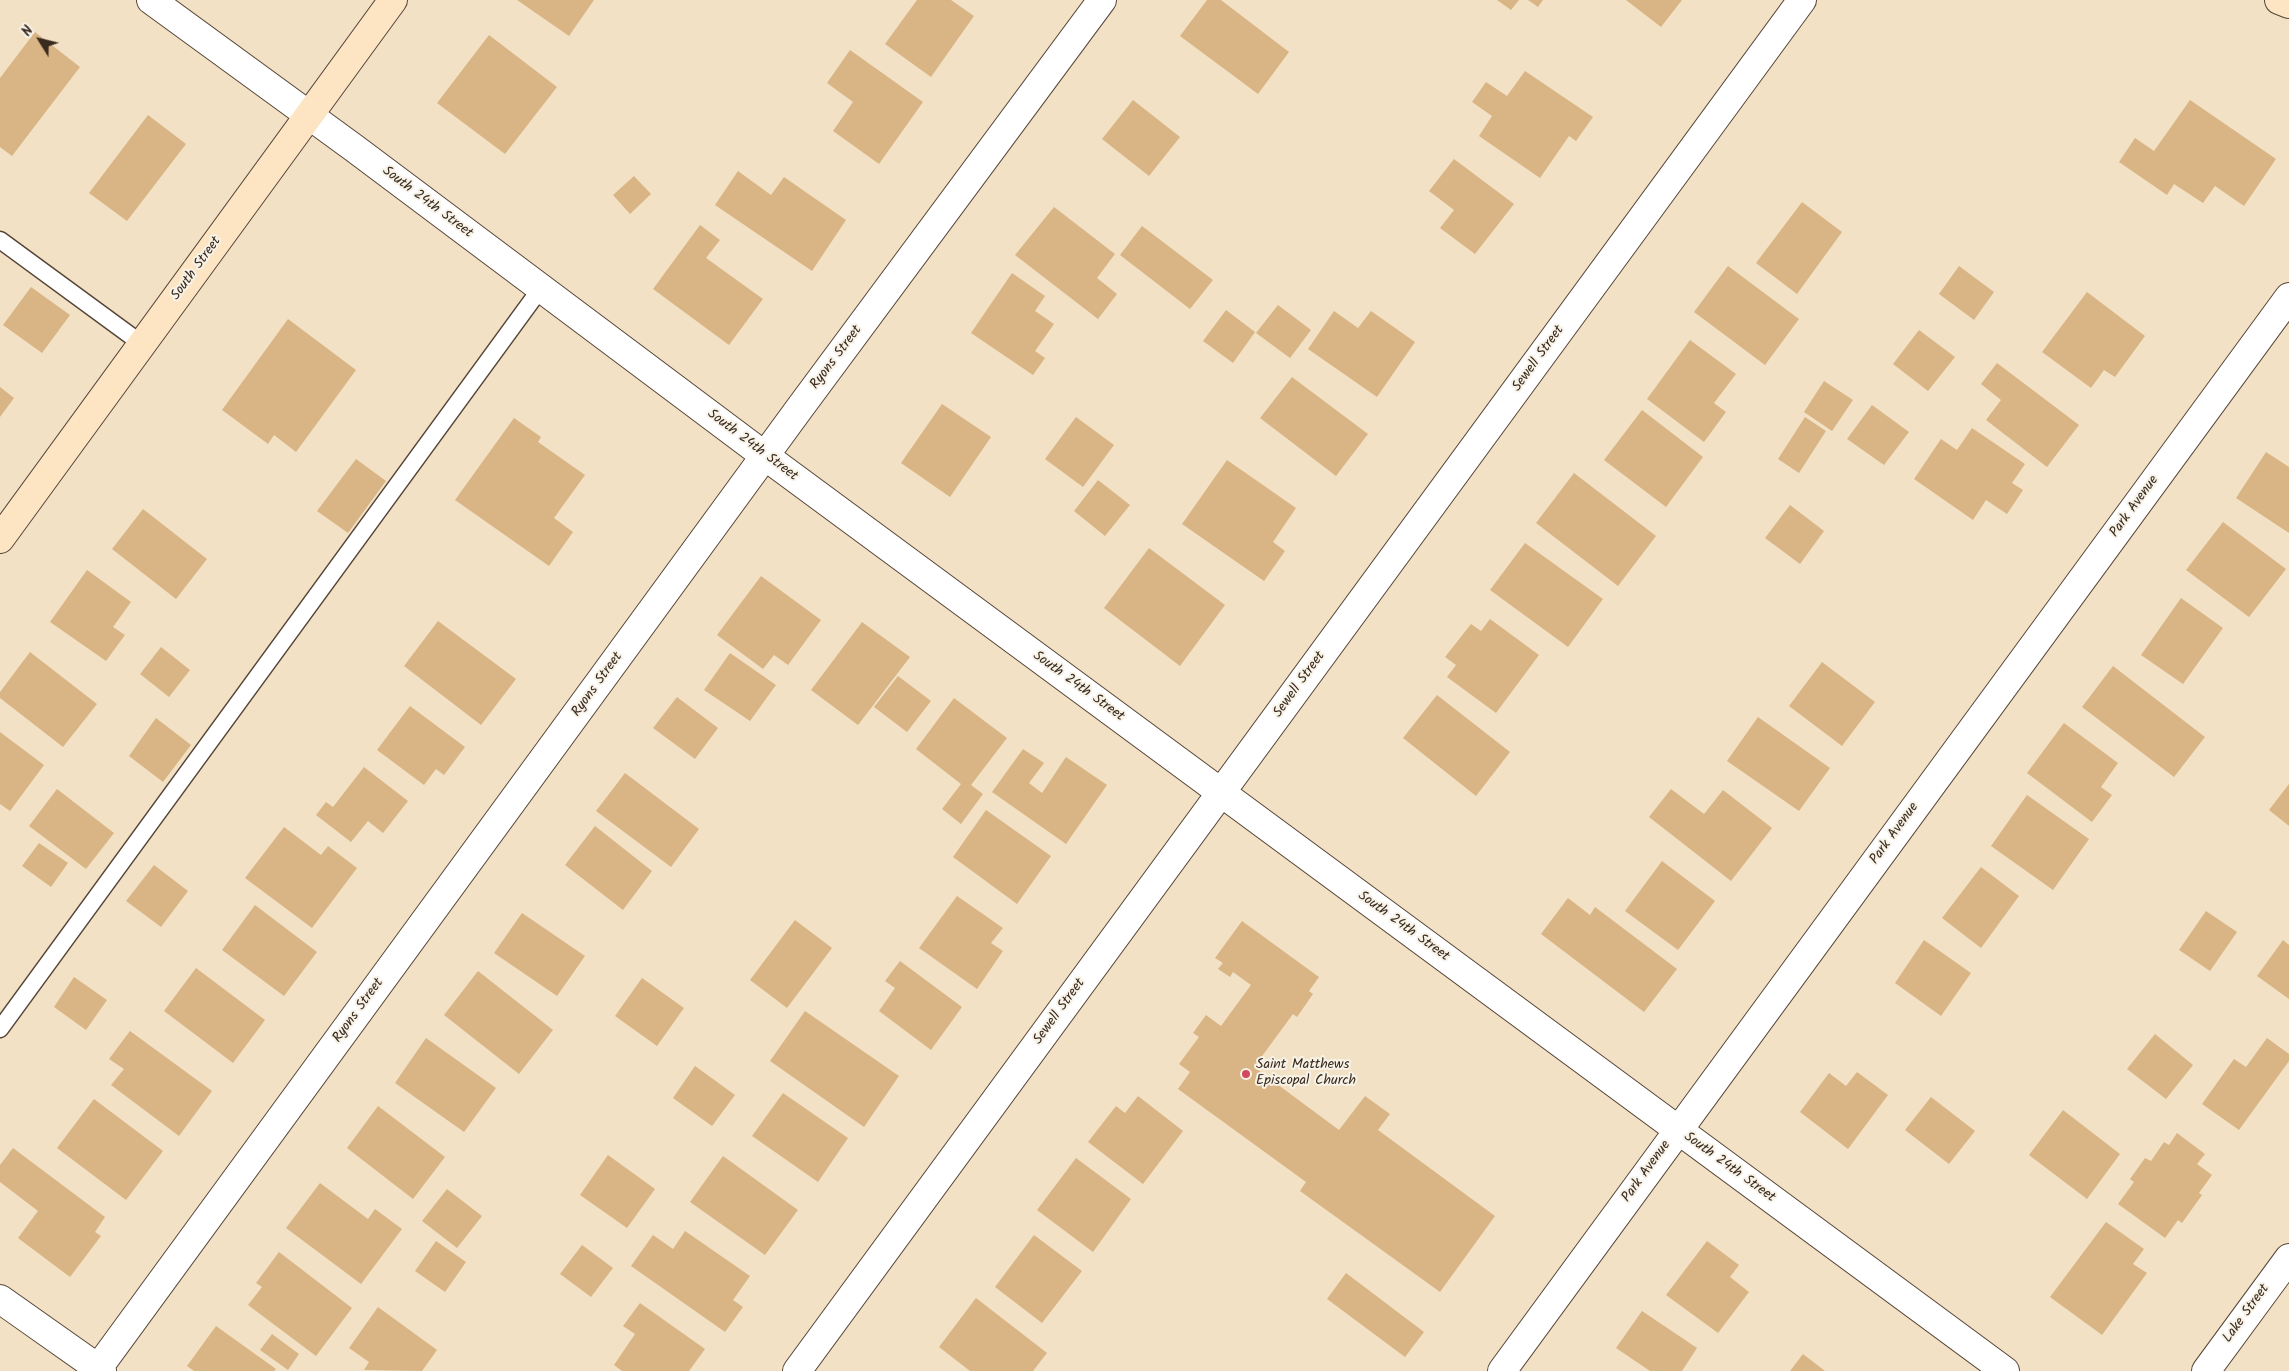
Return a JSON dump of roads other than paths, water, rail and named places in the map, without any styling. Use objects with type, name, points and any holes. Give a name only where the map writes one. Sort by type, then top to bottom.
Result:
[{"type":"main road","name":"South Street","points":[[0,539],[393,0]]},
{"type":"main road","points":[[2278,0],[2289,4]]},
{"type":"street","name":"South 24th Street","points":[[152,0],[765,456],[2005,1371]]},
{"type":"street","name":"Ryons Street","points":[[98,1370],[765,456],[1102,0]]},
{"type":"street","name":"Sewell Street","points":[[798,1371],[1802,0]]},
{"type":"street","name":"Park Avenue","points":[[1502,1371],[2289,297]]},
{"type":"street","name":"Lake Street","points":[[2206,1371],[2289,1258]]},
{"type":"street","points":[[0,1299],[98,1370]]},
{"type":"lane","points":[[0,240],[142,344]]},
{"type":"lane","points":[[0,1029],[541,288]]},
{"type":"place","name":"Saint Matthews Episcopal Church","points":[[1246,1074]]}]
